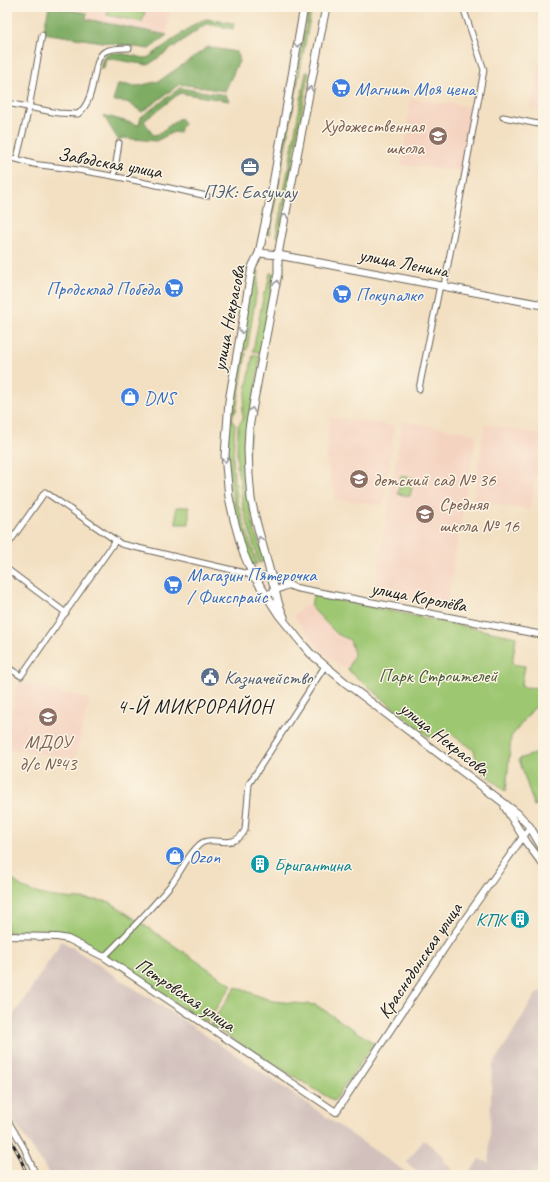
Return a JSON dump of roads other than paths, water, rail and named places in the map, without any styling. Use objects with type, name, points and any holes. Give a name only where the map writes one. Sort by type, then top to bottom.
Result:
[{"type":"main road","name":"улица Некрасова","points":[[304,7],[282,134],[259,252],[252,268],[229,401],[225,455],[229,497],[234,520],[249,567],[279,616],[304,646],[325,666],[517,813],[530,827],[543,849]]},
{"type":"main road","name":"улица Некрасова","points":[[288,625],[279,605],[251,499],[248,449],[249,428],[278,273],[278,255],[326,7]]},
{"type":"main road","name":"улица Ленина","points":[[259,252],[543,305]]},
{"type":"main road","points":[[502,802],[523,836],[543,864]]},
{"type":"street","points":[[419,389],[432,320],[442,286],[484,70],[463,7]]},
{"type":"street","points":[[17,158],[29,108],[42,35]]},
{"type":"street","points":[[7,103],[58,113],[78,114],[91,94],[99,59],[104,52],[128,48]]},
{"type":"street","points":[[503,117],[543,125]]},
{"type":"street","points":[[114,176],[119,143]]},
{"type":"street","name":"Заводская улица","points":[[7,158],[17,158],[37,165],[114,176],[207,196]]},
{"type":"street","points":[[7,546],[45,492],[121,544],[237,571],[248,574],[257,581],[263,576],[271,576]]},
{"type":"street","points":[[7,667],[21,676],[116,540]]},
{"type":"street","points":[[7,569],[66,613]]},
{"type":"street","name":"улица Королёва","points":[[271,576],[296,588],[543,635]]},
{"type":"street","points":[[265,595],[276,591],[281,587],[289,585]]},
{"type":"street","points":[[104,957],[141,920],[179,874],[189,856],[198,845],[205,841],[236,841],[242,836],[245,830],[249,784],[325,666]]},
{"type":"street","name":"Краснодонская улица","points":[[336,1112],[446,946],[530,827]]},
{"type":"street","name":"Петровская улица","points":[[7,936],[57,937],[68,939],[104,957],[336,1112]]},
{"type":"street","points":[[7,1119],[24,1148],[36,1175]]},
{"type":"railway","points":[[7,1133],[20,1157],[27,1175]]},
{"type":"place","name":"Магнит Моя цена","points":[[341,88]]},
{"type":"place","name":"Художественная школа","points":[[438,136]]},
{"type":"place","name":"ПЭК: Easyway","points":[[250,167]]},
{"type":"place","name":"Продсклад Победа","points":[[174,288]]},
{"type":"place","name":"Покупалко","points":[[342,294]]},
{"type":"place","name":"DNS","points":[[130,397]]},
{"type":"place","name":"детский сад № 36","points":[[359,479]]},
{"type":"place","name":"Средняя школа № 16","points":[[425,514]]},
{"type":"place","name":"Магазин Пятерочка / Фикспрайс","points":[[173,585]]},
{"type":"place","name":"Казначейство","points":[[210,677]]},
{"type":"place","name":"МДОУ д/с №43","points":[[48,717]]},
{"type":"place","name":"Ozon","points":[[175,856]]},
{"type":"place","name":"Бригантина","points":[[260,864]]},
{"type":"place","name":"КПК","points":[[520,919]]},
{"type":"district","name":"4-Й МИКРОРАЙОН","points":[[195,706]]},
{"type":"park label","name":"Парк Строителей","points":[[438,675]]}]
